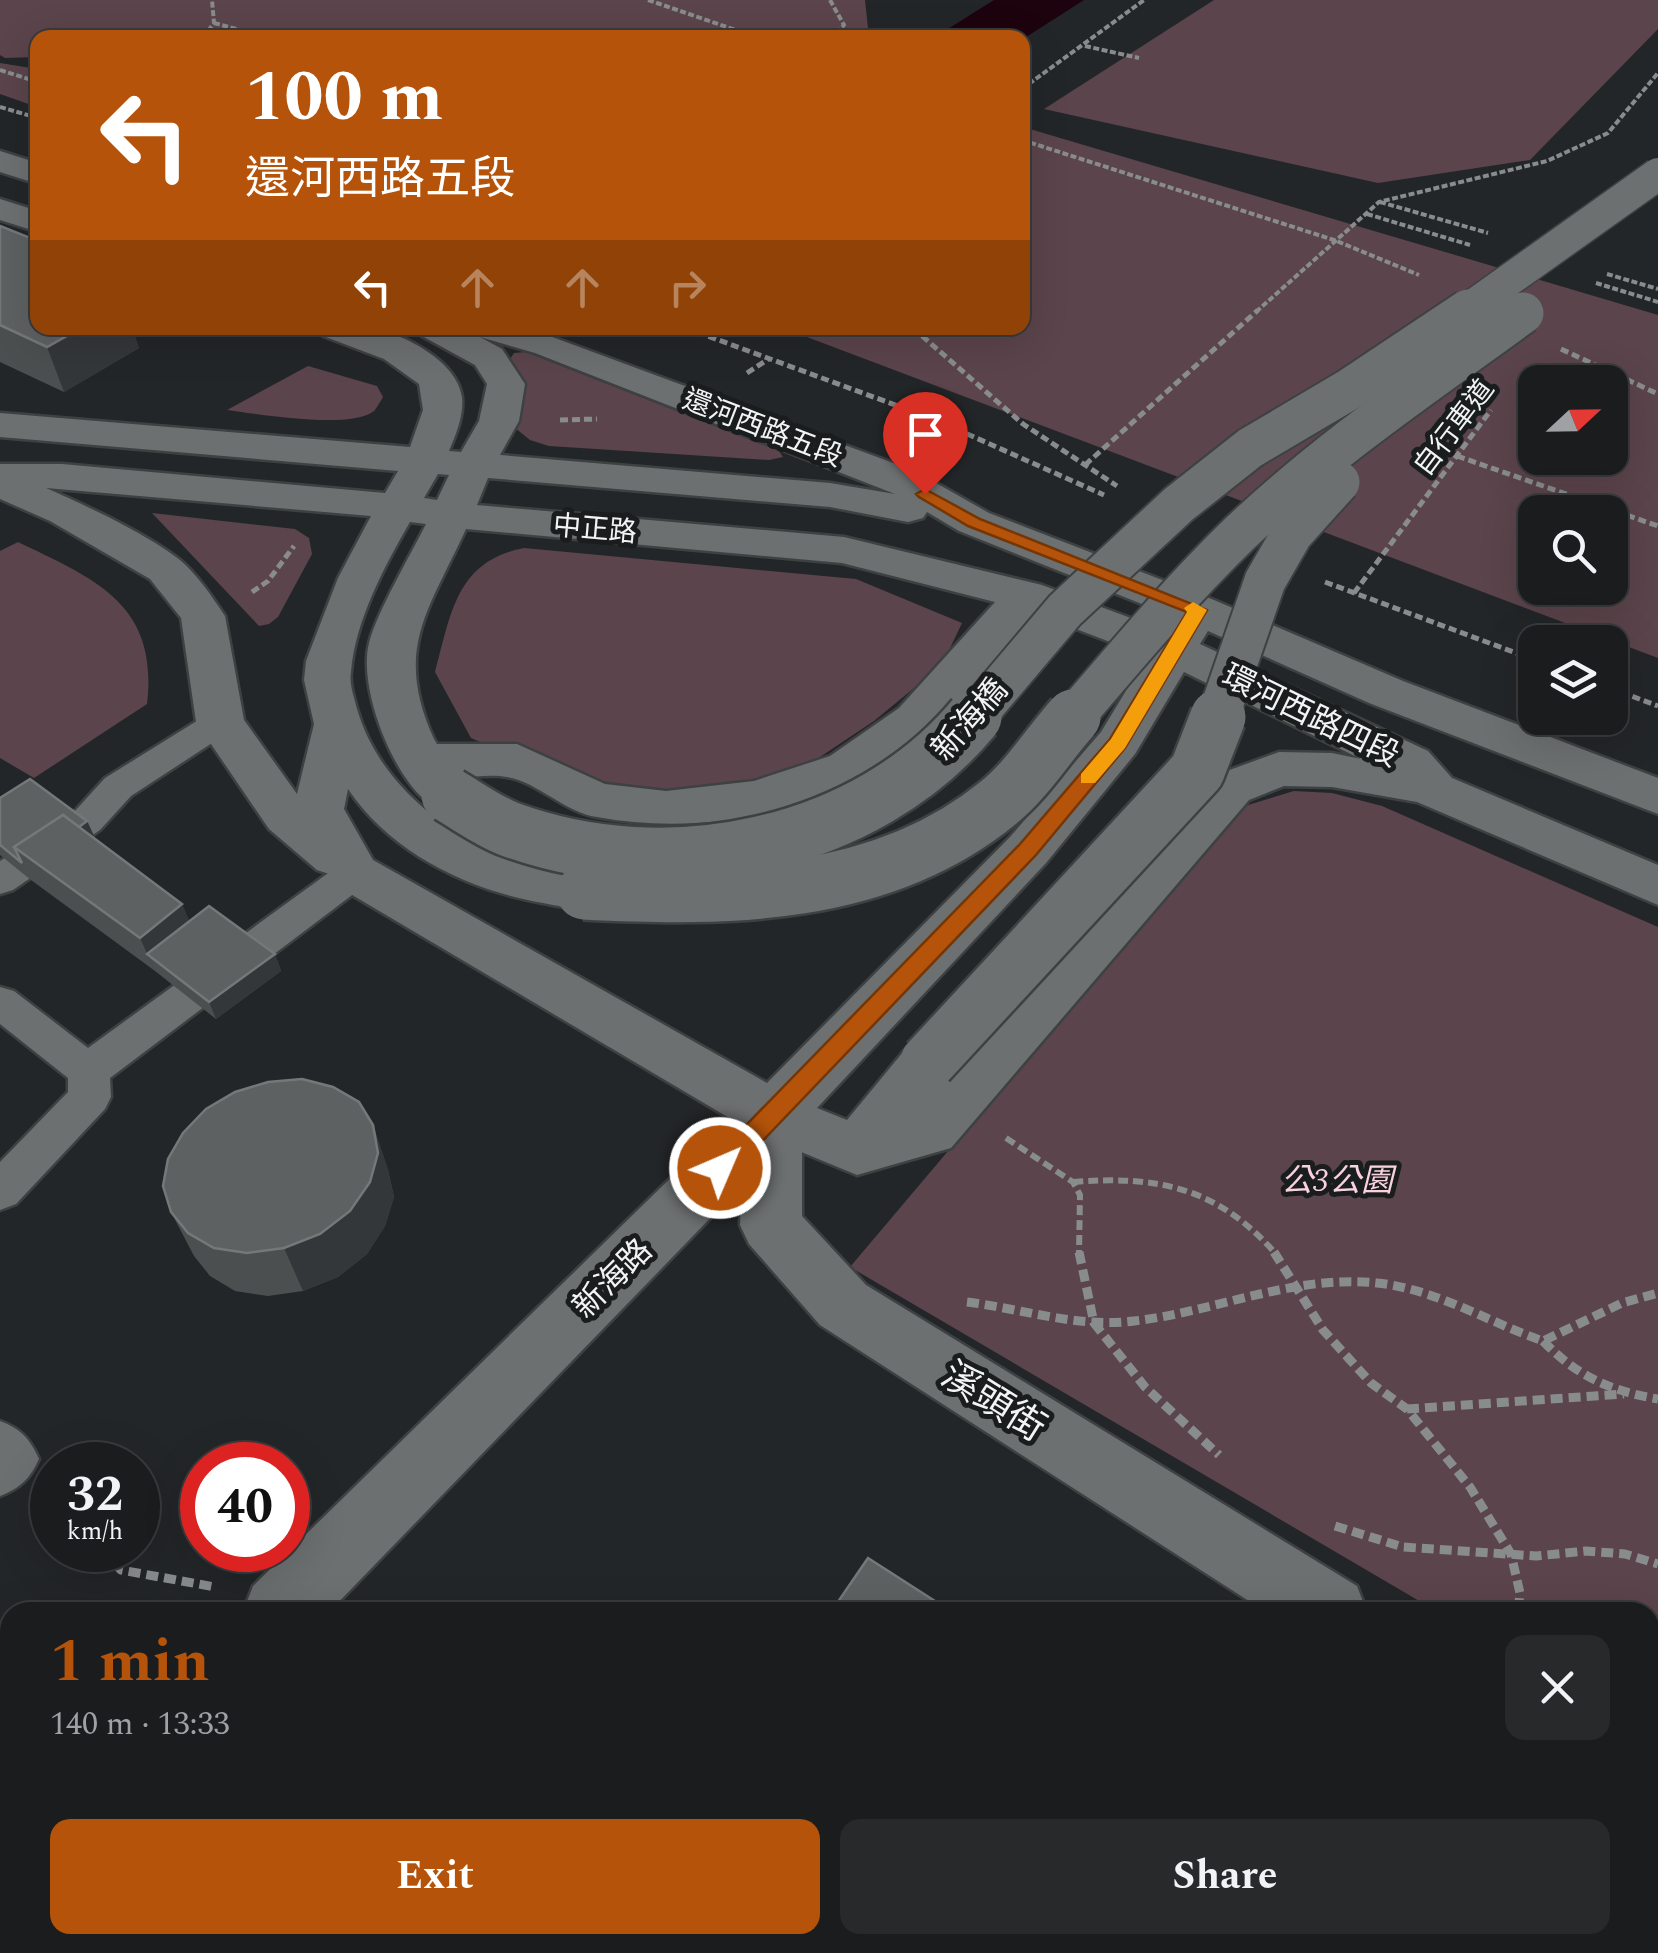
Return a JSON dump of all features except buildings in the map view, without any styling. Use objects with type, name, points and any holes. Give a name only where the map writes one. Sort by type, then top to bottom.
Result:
[{"type":"main road","points":[[0,161],[30,171]]},
{"type":"main road","name":"新海橋","points":[[435,778],[510,830],[582,849],[642,855],[754,846],[805,832],[870,804],[896,791],[968,728],[1021,659],[1088,584],[1212,477],[1256,443],[1348,390],[1658,174]]},
{"type":"main road","points":[[0,209],[30,219]]},
{"type":"main road","points":[[357,335],[386,345],[428,369],[442,392],[442,418],[400,506],[372,550],[326,674],[336,728],[367,780],[394,810],[441,843],[495,873],[584,892],[682,897],[785,892],[894,862],[952,834],[998,804],[1182,593],[1263,510],[1322,458],[1658,213]]},
{"type":"main road","points":[[447,335],[489,357],[506,384],[500,421],[474,466],[392,643],[389,670],[393,695],[435,778],[518,760],[595,800],[666,808],[758,798],[847,768],[916,719],[1026,595]]},
{"type":"main road","name":"還河西路五段","points":[[513,335],[900,480],[1187,630]]},
{"type":"main road","points":[[856,1150],[928,1062],[1197,771],[1274,566],[1292,534],[1364,454],[1398,406]]},
{"type":"main road","name":"中正路","points":[[0,425],[830,494],[974,522]]},
{"type":"main road","name":"中正路","points":[[0,476],[62,476],[844,550],[974,585],[1187,630]]},
{"type":"main road","points":[[0,484],[65,512],[164,570],[203,616],[220,722],[287,817],[355,873],[774,1114],[856,1150],[930,1131],[1231,788],[1279,768],[1332,770],[1434,790]]},
{"type":"main road","name":"環河西路四段","points":[[1187,630],[1411,763],[1434,790],[1658,886]]},
{"type":"main road","name":"環河西路四段","points":[[1187,630],[1386,692],[1658,797]]},
{"type":"main road","name":"新海路","points":[[298,1602],[1028,850],[1118,744],[1187,630]]},
{"type":"main road","points":[[336,728],[319,809],[355,873]]},
{"type":"main road","name":"溪頭街","points":[[774,1114],[771,1225],[842,1305],[1314,1602]]},
{"type":"lane","points":[[0,880],[88,821],[118,787],[220,722]]},
{"type":"lane","points":[[88,1071],[355,873]]},
{"type":"lane","points":[[0,1002],[88,1071],[90,1097],[0,1190]]},
{"type":"lane","points":[[0,1444],[14,1460],[0,1472]]},
{"type":"path","points":[[209,30],[214,23],[212,0]]},
{"type":"path","points":[[648,0],[735,30]]},
{"type":"path","points":[[830,0],[844,26],[840,30]]},
{"type":"path","points":[[1030,84],[1084,46],[1099,29],[1144,0]]},
{"type":"path","points":[[214,23],[240,30]]},
{"type":"path","points":[[1084,46],[1138,58]]},
{"type":"path","points":[[0,70],[30,79]]},
{"type":"path","points":[[1085,465],[1379,202],[1547,162],[1608,133],[1658,73]]},
{"type":"path","points":[[0,106],[30,115]]},
{"type":"path","points":[[1030,143],[1334,240],[1427,278]]},
{"type":"path","points":[[1379,202],[1500,236]]},
{"type":"path","points":[[1601,272],[1658,289]]},
{"type":"path","points":[[922,335],[1023,424],[1117,486]]},
{"type":"path","points":[[1558,347],[1658,394]]},
{"type":"path","name":"自行車道","points":[[1354,593],[1500,398]]},
{"type":"path","points":[[1457,456],[1658,526]]},
{"type":"path","points":[[243,600],[268,581],[298,541]]},
{"type":"path","points":[[1628,695],[1658,706]]},
{"type":"path","points":[[1000,1133],[1073,1182],[1080,1194],[1080,1256],[1094,1322],[1145,1388],[1229,1465]]},
{"type":"path","points":[[1073,1182],[1125,1178],[1195,1190],[1259,1233],[1284,1263],[1295,1289],[1323,1330],[1390,1400],[1406,1409],[1470,1487],[1512,1554],[1519,1602]]},
{"type":"path","points":[[954,1301],[1094,1322],[1207,1309],[1344,1281],[1427,1292],[1544,1341],[1578,1376],[1624,1394]]},
{"type":"path","points":[[1544,1341],[1622,1303],[1658,1293]]},
{"type":"path","points":[[1406,1409],[1624,1394],[1658,1399]]},
{"type":"path","points":[[1325,1522],[1403,1548],[1512,1554],[1586,1551],[1624,1554],[1658,1564]]},
{"type":"path","points":[[131,1572],[261,1602]]},
{"type":"green space","points":[[0,0],[865,0],[868,28],[30,30],[30,57],[0,55]]},
{"type":"green space","points":[[1214,0],[1658,0],[1658,29],[1530,160],[1378,183],[1044,109]]},
{"type":"green space","points":[[0,63],[30,68],[30,105],[0,94]]},
{"type":"green space","points":[[1030,129],[1658,315],[1658,658],[1628,647],[1628,625],[1570,625],[802,335],[1030,335]]},
{"type":"green space","points":[[526,352],[779,451],[783,457],[769,460],[549,446],[530,440],[509,423],[519,383],[510,359],[514,353]]},
{"type":"green space","points":[[308,366],[377,386],[383,397],[374,411],[346,419],[303,419],[227,410]]},
{"type":"green space","points":[[152,513],[295,529],[309,538],[312,554],[278,617],[259,626]]},
{"type":"green space","points":[[18,542],[72,569],[116,599],[143,642],[148,670],[147,704],[34,778],[0,758],[0,551]]},
{"type":"green space","points":[[524,548],[856,579],[962,623],[942,665],[874,721],[805,767],[728,791],[624,799],[561,778],[471,738],[435,672],[452,611],[470,578],[501,555]]},
{"type":"green space","name":"公3公園","points":[[1294,791],[1332,793],[1382,806],[1658,927],[1658,1602],[1421,1602],[850,1267],[1238,808]]},
{"type":"shaded area","points":[[994,0],[1084,0],[1030,35],[1030,30],[946,30]]},
{"type":"slow traffic","points":[[1088,778],[1118,744],[1176,650],[1198,610],[1193,608]]},
{"type":"route","points":[[720,1168],[1028,850],[1118,744],[1198,610],[974,522],[925,494]]}]
